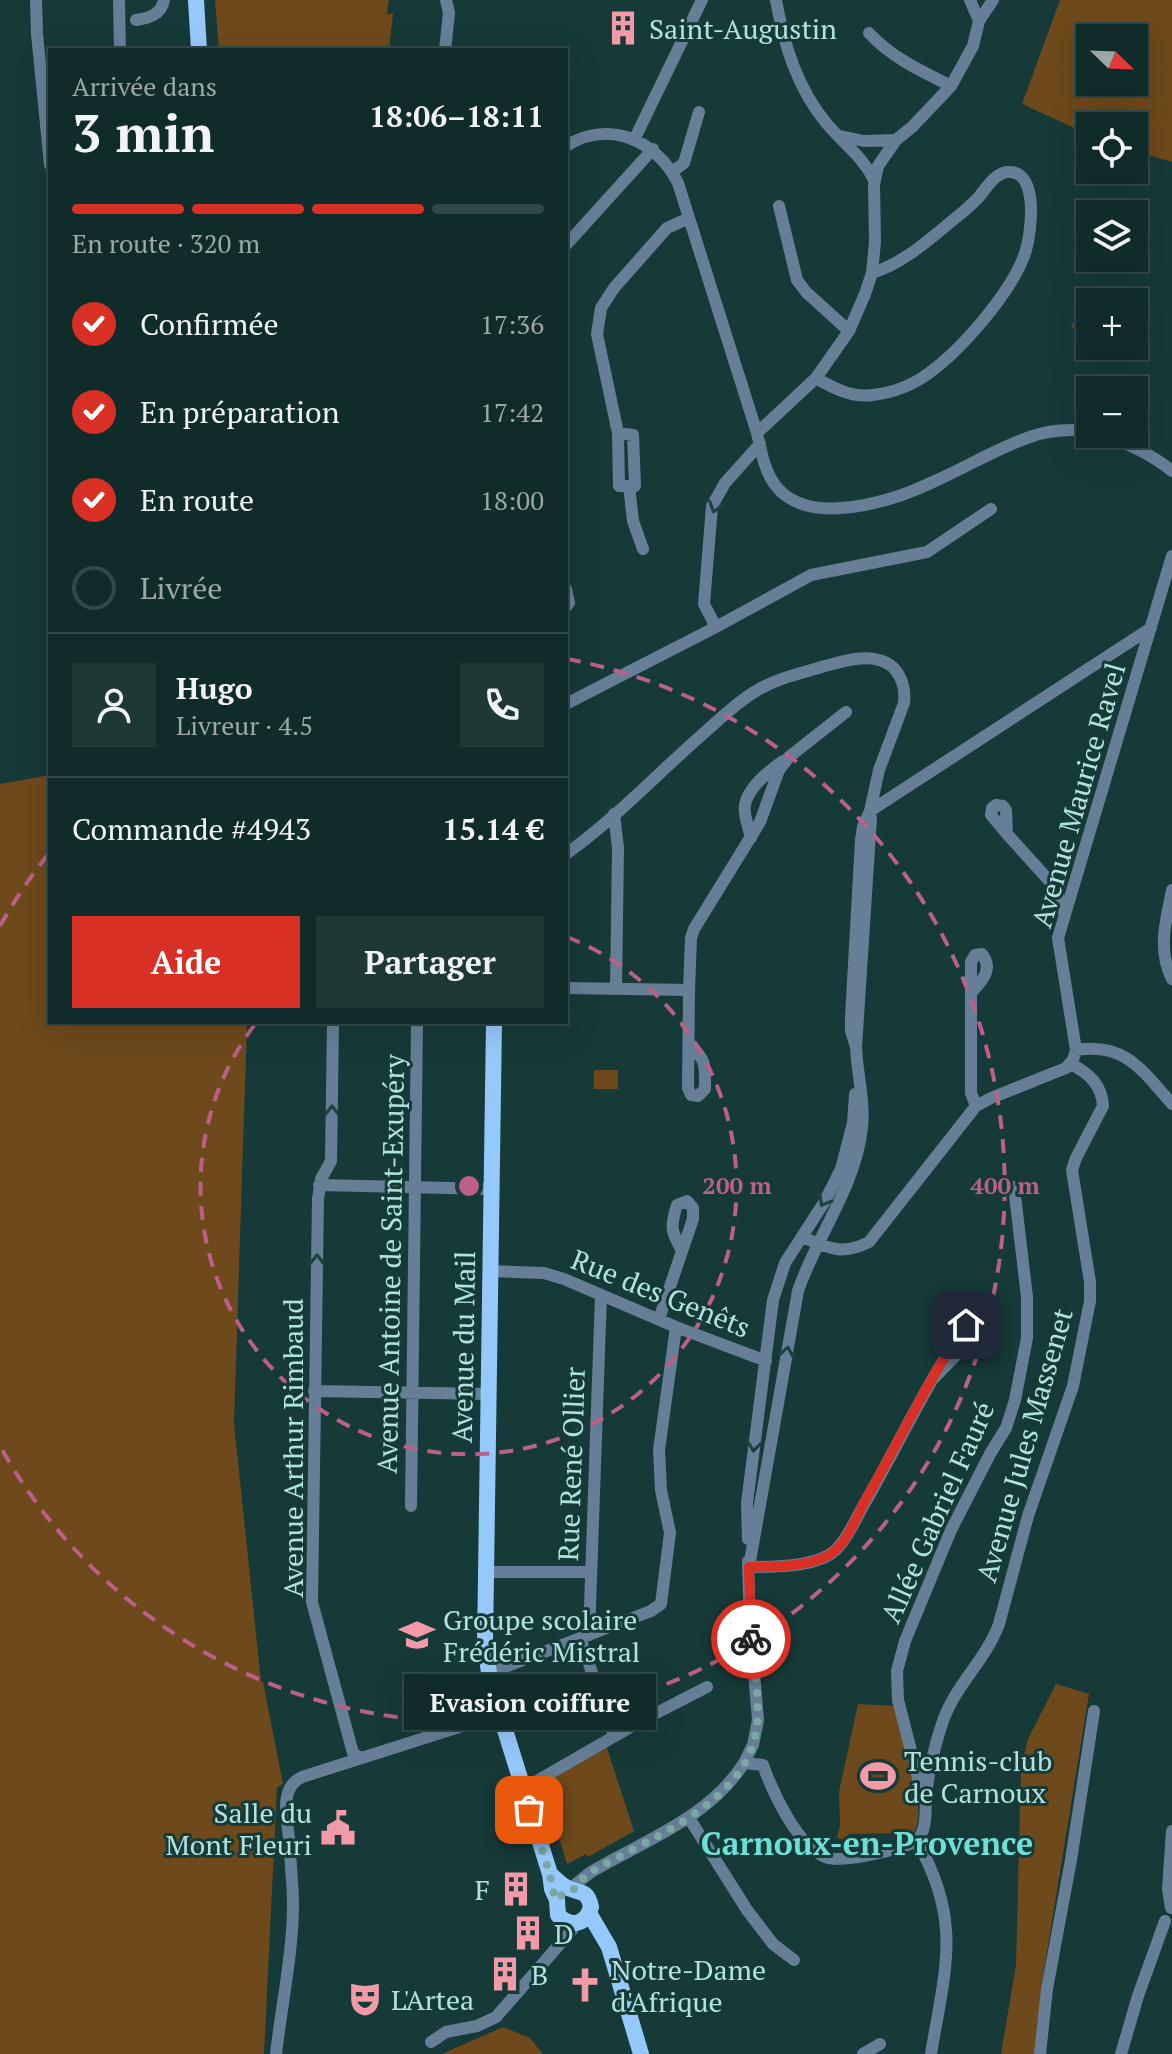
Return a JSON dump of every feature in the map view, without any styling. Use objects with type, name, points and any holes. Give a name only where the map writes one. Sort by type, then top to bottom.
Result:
[{"type":"main road","points":[[196,0],[199,48]]},
{"type":"main road","name":"Avenue du Mail","points":[[494,1024],[485,1644],[500,1714],[552,1889],[571,1893]]},
{"type":"main road","points":[[577,1920],[590,1902],[571,1893],[558,1915],[577,1920],[603,1936],[641,2054]]},
{"type":"street","points":[[36,0],[48,145]]},
{"type":"street","points":[[119,0],[120,48]]},
{"type":"street","points":[[120,20],[155,16],[164,0]]},
{"type":"street","points":[[445,48],[449,13],[446,0]]},
{"type":"street","points":[[635,138],[702,0]]},
{"type":"street","points":[[776,0],[786,46],[806,96],[864,163],[874,180]]},
{"type":"street","points":[[970,0],[979,21]]},
{"type":"street","points":[[716,627],[704,604],[712,506],[758,438],[816,378],[849,331],[872,273],[874,180],[878,166],[896,140],[951,86],[973,46],[979,21],[993,0]]},
{"type":"street","points":[[869,33],[902,61],[951,86]]},
{"type":"street","points":[[675,177],[684,163],[699,112]]},
{"type":"street","points":[[568,145],[599,133],[635,138],[653,149],[675,177],[766,469],[773,482],[791,499],[821,508],[871,503],[933,483],[1015,442],[1033,436],[1076,430]]},
{"type":"street","points":[[838,135],[864,141],[896,140]]},
{"type":"street","points":[[568,243],[653,149]]},
{"type":"street","points":[[816,378],[850,394],[870,396],[893,392],[929,373],[960,344],[988,315],[1010,283],[1025,252],[1031,198],[1022,178],[1007,172],[997,176],[954,220],[889,268],[872,273]]},
{"type":"street","points":[[779,206],[797,280],[849,331]]},
{"type":"street","points":[[643,549],[633,521],[629,486],[619,486],[618,433],[599,345],[598,324],[601,308],[614,288],[667,228],[689,218]]},
{"type":"street","points":[[1136,448],[1172,471]]},
{"type":"street","points":[[568,703],[811,575],[927,552],[991,509]]},
{"type":"street","name":"Avenue Maurice Ravel","points":[[1076,1050],[1058,938],[1172,556]]},
{"type":"street","points":[[870,811],[1151,628]]},
{"type":"street","points":[[568,853],[755,691],[793,675],[860,659],[876,659],[898,673],[905,691],[904,703],[879,770],[870,811],[853,1123],[841,1169],[825,1201],[788,1259],[773,1300],[749,1567],[750,1625],[758,1720],[753,1745],[728,1786],[716,1798],[689,1818],[591,1872],[587,1880],[571,1893]]},
{"type":"street","points":[[751,838],[745,804],[753,790],[767,772],[846,712]]},
{"type":"street","points":[[689,1043],[691,938],[694,929],[760,822],[779,770],[789,757]]},
{"type":"street","points":[[614,814],[618,848],[616,989]]},
{"type":"street","points":[[1007,834],[1055,887],[1064,913]]},
{"type":"street","points":[[1055,887],[1073,882]]},
{"type":"street","points":[[1172,890],[1163,934],[1163,951],[1172,979]]},
{"type":"street","points":[[568,988],[689,990]]},
{"type":"street","points":[[971,993],[971,1093],[976,1106]]},
{"type":"street","points":[[333,1024],[331,1161],[325,1186],[491,1189]]},
{"type":"street","name":"Avenue Antoine de Saint-Exupéry","points":[[411,1506],[417,1024]]},
{"type":"street","points":[[802,1237],[840,1250],[853,1250],[869,1242],[976,1106],[1070,1064],[1076,1050],[1106,1048],[1118,1054],[1138,1066],[1172,1104]]},
{"type":"street","name":"Avenue Jules Massenet","points":[[917,1841],[925,1824],[929,1779],[940,1728],[946,1711],[994,1639],[1028,1516],[1073,1386],[1090,1301],[1090,1282],[1072,1170],[1103,1106],[1101,1089],[1094,1080],[1070,1064]]},
{"type":"street","points":[[753,1505],[798,1291],[805,1269],[849,1182],[855,1162],[863,1108],[857,1073]]},
{"type":"street","name":"Avenue Arthur Rimbaud","points":[[325,1186],[314,1391],[312,1602],[355,1757]]},
{"type":"street","name":"Allée Gabriel Fauré","points":[[926,1806],[898,1700],[897,1671],[905,1641],[951,1530],[1006,1428],[1015,1400],[1027,1338],[1027,1297],[1014,1187]]},
{"type":"street","points":[[659,1319],[682,1251]]},
{"type":"street","points":[[788,1259],[798,1291]]},
{"type":"street","name":"Rue des Genêts","points":[[490,1271],[544,1273],[766,1361]]},
{"type":"street","name":"Rue René Ollier","points":[[584,1636],[591,1579],[601,1295]]},
{"type":"street","points":[[489,1673],[657,1608],[662,1599],[670,1533],[661,1490],[659,1450],[676,1327]]},
{"type":"street","points":[[749,1567],[781,1566],[819,1559],[837,1549],[934,1378]]},
{"type":"street","points":[[314,1391],[488,1394]]},
{"type":"street","points":[[486,1572],[591,1579]]},
{"type":"street","points":[[584,1636],[614,1736]]},
{"type":"street","points":[[523,1789],[707,1687]]},
{"type":"street","points":[[1040,2054],[1047,1989],[1094,1711]]},
{"type":"street","points":[[276,2054],[294,1902],[286,1818],[287,1795],[295,1780],[355,1757],[500,1714]]},
{"type":"street","points":[[744,1763],[763,1765],[788,1818],[810,1845],[826,1857],[839,1859],[872,1854],[917,1841],[937,1885],[946,1927],[945,1967],[931,2054]]},
{"type":"street","points":[[689,1818],[755,1921],[773,1944],[794,1960]]},
{"type":"street","points":[[1121,2054],[1138,1996],[1169,1924],[1165,1913],[1171,1908],[1168,1889],[1172,1831]]},
{"type":"street","points":[[431,2042],[446,2032],[477,2026],[496,2017],[577,1920]]},
{"type":"street","points":[[863,2054],[880,2044]]},
{"type":"shaded area","points":[[215,0],[389,0],[387,14],[393,14],[389,48],[219,48]]},
{"type":"shaded area","points":[[1060,0],[1172,0],[1172,162],[1148,155],[1148,112],[1076,112],[1076,129],[1022,104]]},
{"type":"shaded area","points":[[48,775],[48,1024],[247,1024],[234,1423],[261,1682],[283,1784],[277,1787],[264,2054],[0,2054],[0,784]]},
{"type":"shaded area","points":[[594,1070],[618,1070],[618,1089],[594,1089]]},
{"type":"shaded area","points":[[1056,1684],[1089,1694],[1041,1989],[1035,2054],[1001,2054],[1016,1965],[1021,1767],[1028,1739]]},
{"type":"shaded area","name":"Tennis-club de Carnoux","points":[[858,1704],[896,1706],[913,1769],[918,1805],[915,1830],[905,1839],[901,1840],[900,1833],[848,1834],[848,1840],[837,1838],[840,1825],[839,1792]]},
{"type":"shaded area","points":[[607,1748],[634,1831],[588,1857],[586,1854],[567,1864],[542,1783]]},
{"type":"shaded area","points":[[503,2027],[530,2038],[543,2054],[442,2054]]},
{"type":"way so far","points":[[529,1810],[557,1900],[591,1872],[704,1808],[728,1786],[753,1745],[758,1720],[751,1639]]},
{"type":"place","name":"Saint-Augustin","points":[[623,28]]},
{"type":"place","name":"Groupe scolaire Frédéric Mistral","points":[[417,1635]]},
{"type":"place","name":"Tennis-club de Carnoux","points":[[878,1776]]},
{"type":"place","name":"Evasion coiffure","points":[[529,1810]]},
{"type":"place","name":"Salle du Mont Fleuri","points":[[338,1828]]},
{"type":"place","name":"F","points":[[516,1889]]},
{"type":"place","name":"D","points":[[528,1933]]},
{"type":"place","name":"B","points":[[505,1974]]},
{"type":"place","name":"Notre-Dame d'Afrique","points":[[585,1985]]},
{"type":"place","name":"L'Artea","points":[[365,1999]]},
{"type":"district","name":"Carnoux-en-Provence","points":[[867,1843]]},
{"type":"route","points":[[751,1639],[749,1567],[781,1566],[819,1559],[837,1549],[945,1355],[966,1325]]}]
